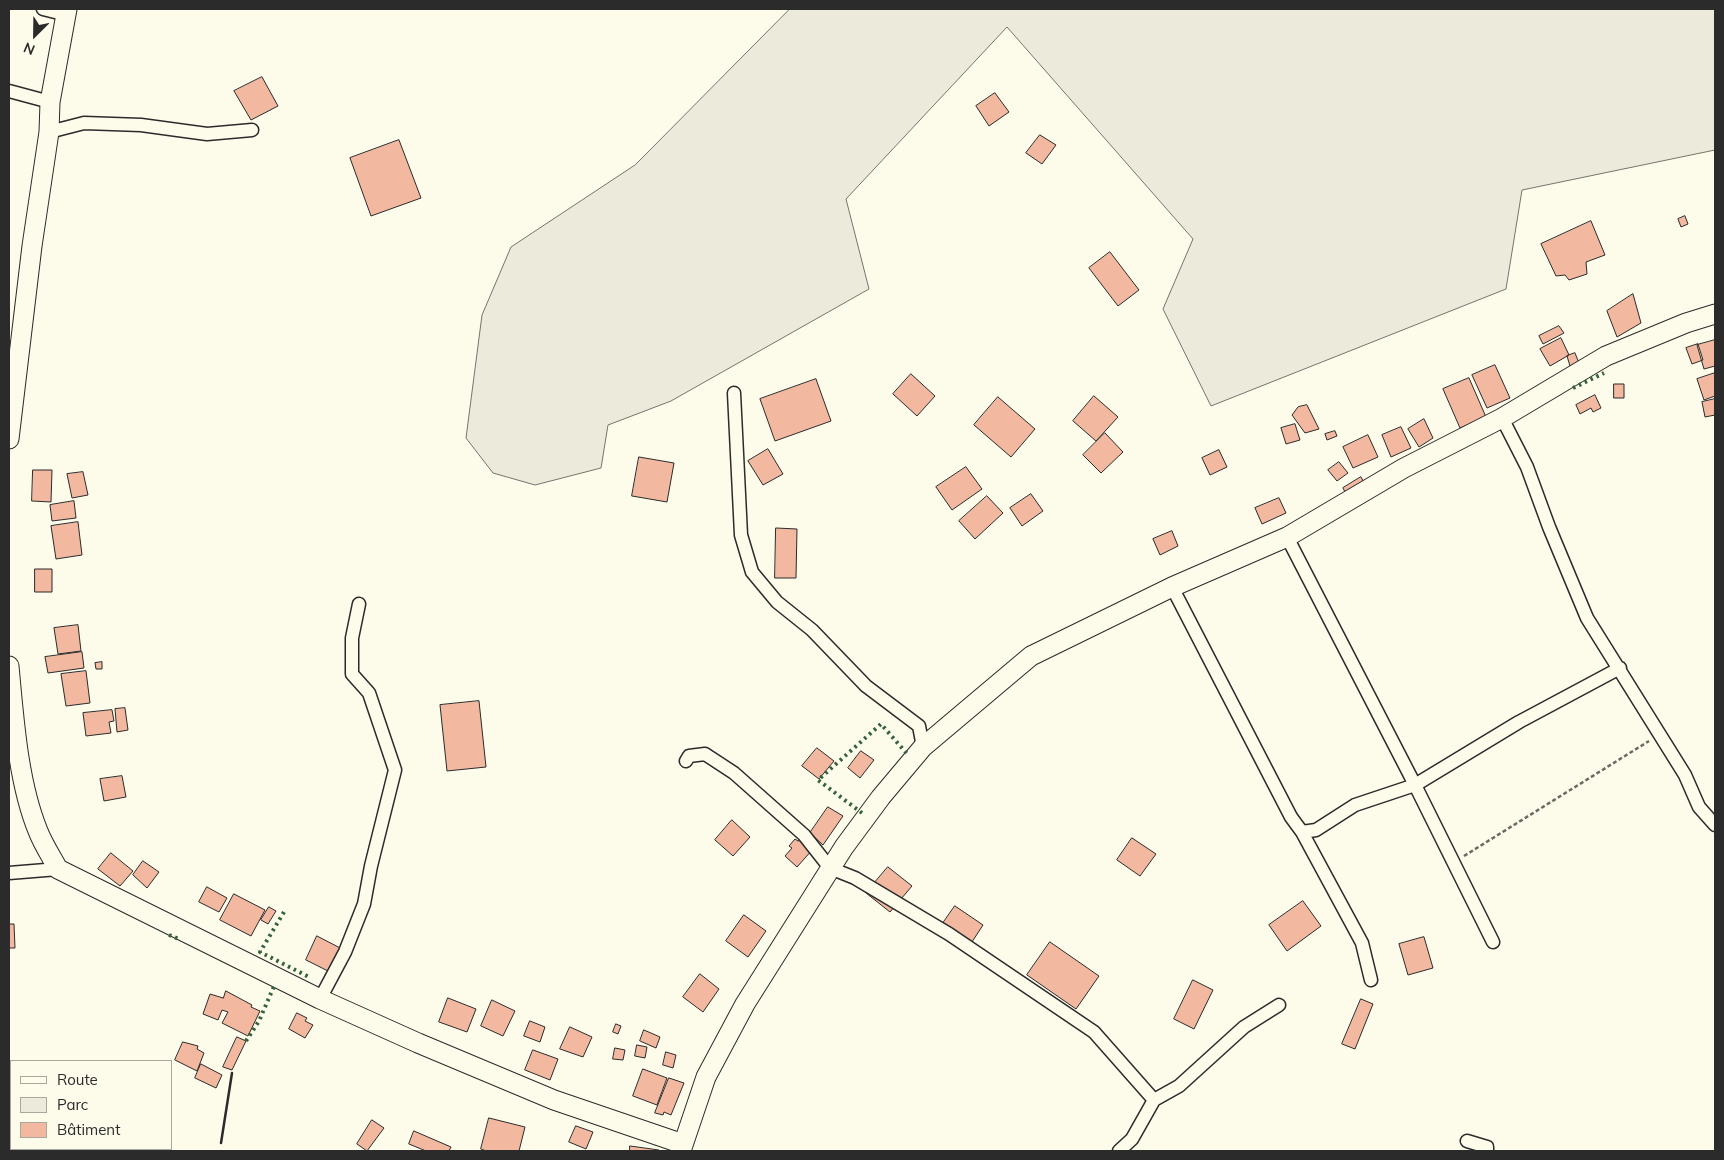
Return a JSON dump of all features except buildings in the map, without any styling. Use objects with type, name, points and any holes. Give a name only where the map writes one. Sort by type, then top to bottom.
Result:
[{"type":"street","points":[[9,439],[32,246],[49,132],[50,102],[67,12],[43,9]]},
{"type":"street","points":[[9,91],[50,102]]},
{"type":"street","points":[[49,132],[84,123],[142,125],[207,134],[252,130]]},
{"type":"street","points":[[9,873],[58,869],[320,999],[538,1093],[682,1148],[706,1077],[740,1013],[830,868],[881,797],[923,748],[1031,656],[1172,587],[1287,537],[1404,468],[1502,418],[1606,356],[1686,323],[1715,314]]},
{"type":"street","points":[[734,393],[741,535],[752,572],[778,602],[812,630],[866,686],[919,726],[923,748]]},
{"type":"street","points":[[1502,418],[1527,467],[1549,527],[1587,618],[1620,668],[1684,775],[1699,807],[1715,825]]},
{"type":"street","points":[[1287,537],[1455,862],[1493,942]]},
{"type":"street","points":[[1172,587],[1291,817],[1302,832],[1362,943],[1371,980]]},
{"type":"street","points":[[320,999],[346,952],[364,904],[371,866],[395,770],[369,693],[352,674],[352,638],[360,604]]},
{"type":"street","points":[[9,666],[12,706],[26,792],[38,832],[58,869]]},
{"type":"street","points":[[1302,832],[1316,830],[1355,805],[1415,785],[1519,722],[1620,668]]},
{"type":"street","points":[[686,761],[689,756],[705,754],[734,773],[804,835],[830,868],[855,878],[948,934],[1094,1032],[1154,1100]]},
{"type":"street","points":[[1119,1151],[1132,1139],[1154,1100],[1179,1086],[1244,1027],[1279,1005]]},
{"type":"street","points":[[1467,1141],[1487,1146],[1487,1151]]},
{"type":"path","points":[[1455,862],[1659,735]]},
{"type":"green space","points":[[790,9],[1715,9],[1715,150],[1522,190],[1506,289],[1211,406],[1163,309],[1193,239],[1007,27],[846,199],[869,289],[671,401],[608,425],[601,468],[535,485],[493,473],[466,438],[482,315],[511,247],[635,165]]},
{"type":"hedge","points":[[1573,388],[1604,373]]},
{"type":"hedge","points":[[862,813],[818,780],[881,724],[909,756]]},
{"type":"hedge","points":[[284,912],[260,952],[311,978]]},
{"type":"hedge","points":[[169,935],[179,939]]},
{"type":"hedge","points":[[246,1041],[259,1021],[275,984]]},
{"type":"wall","points":[[221,1143],[232,1073]]}]
